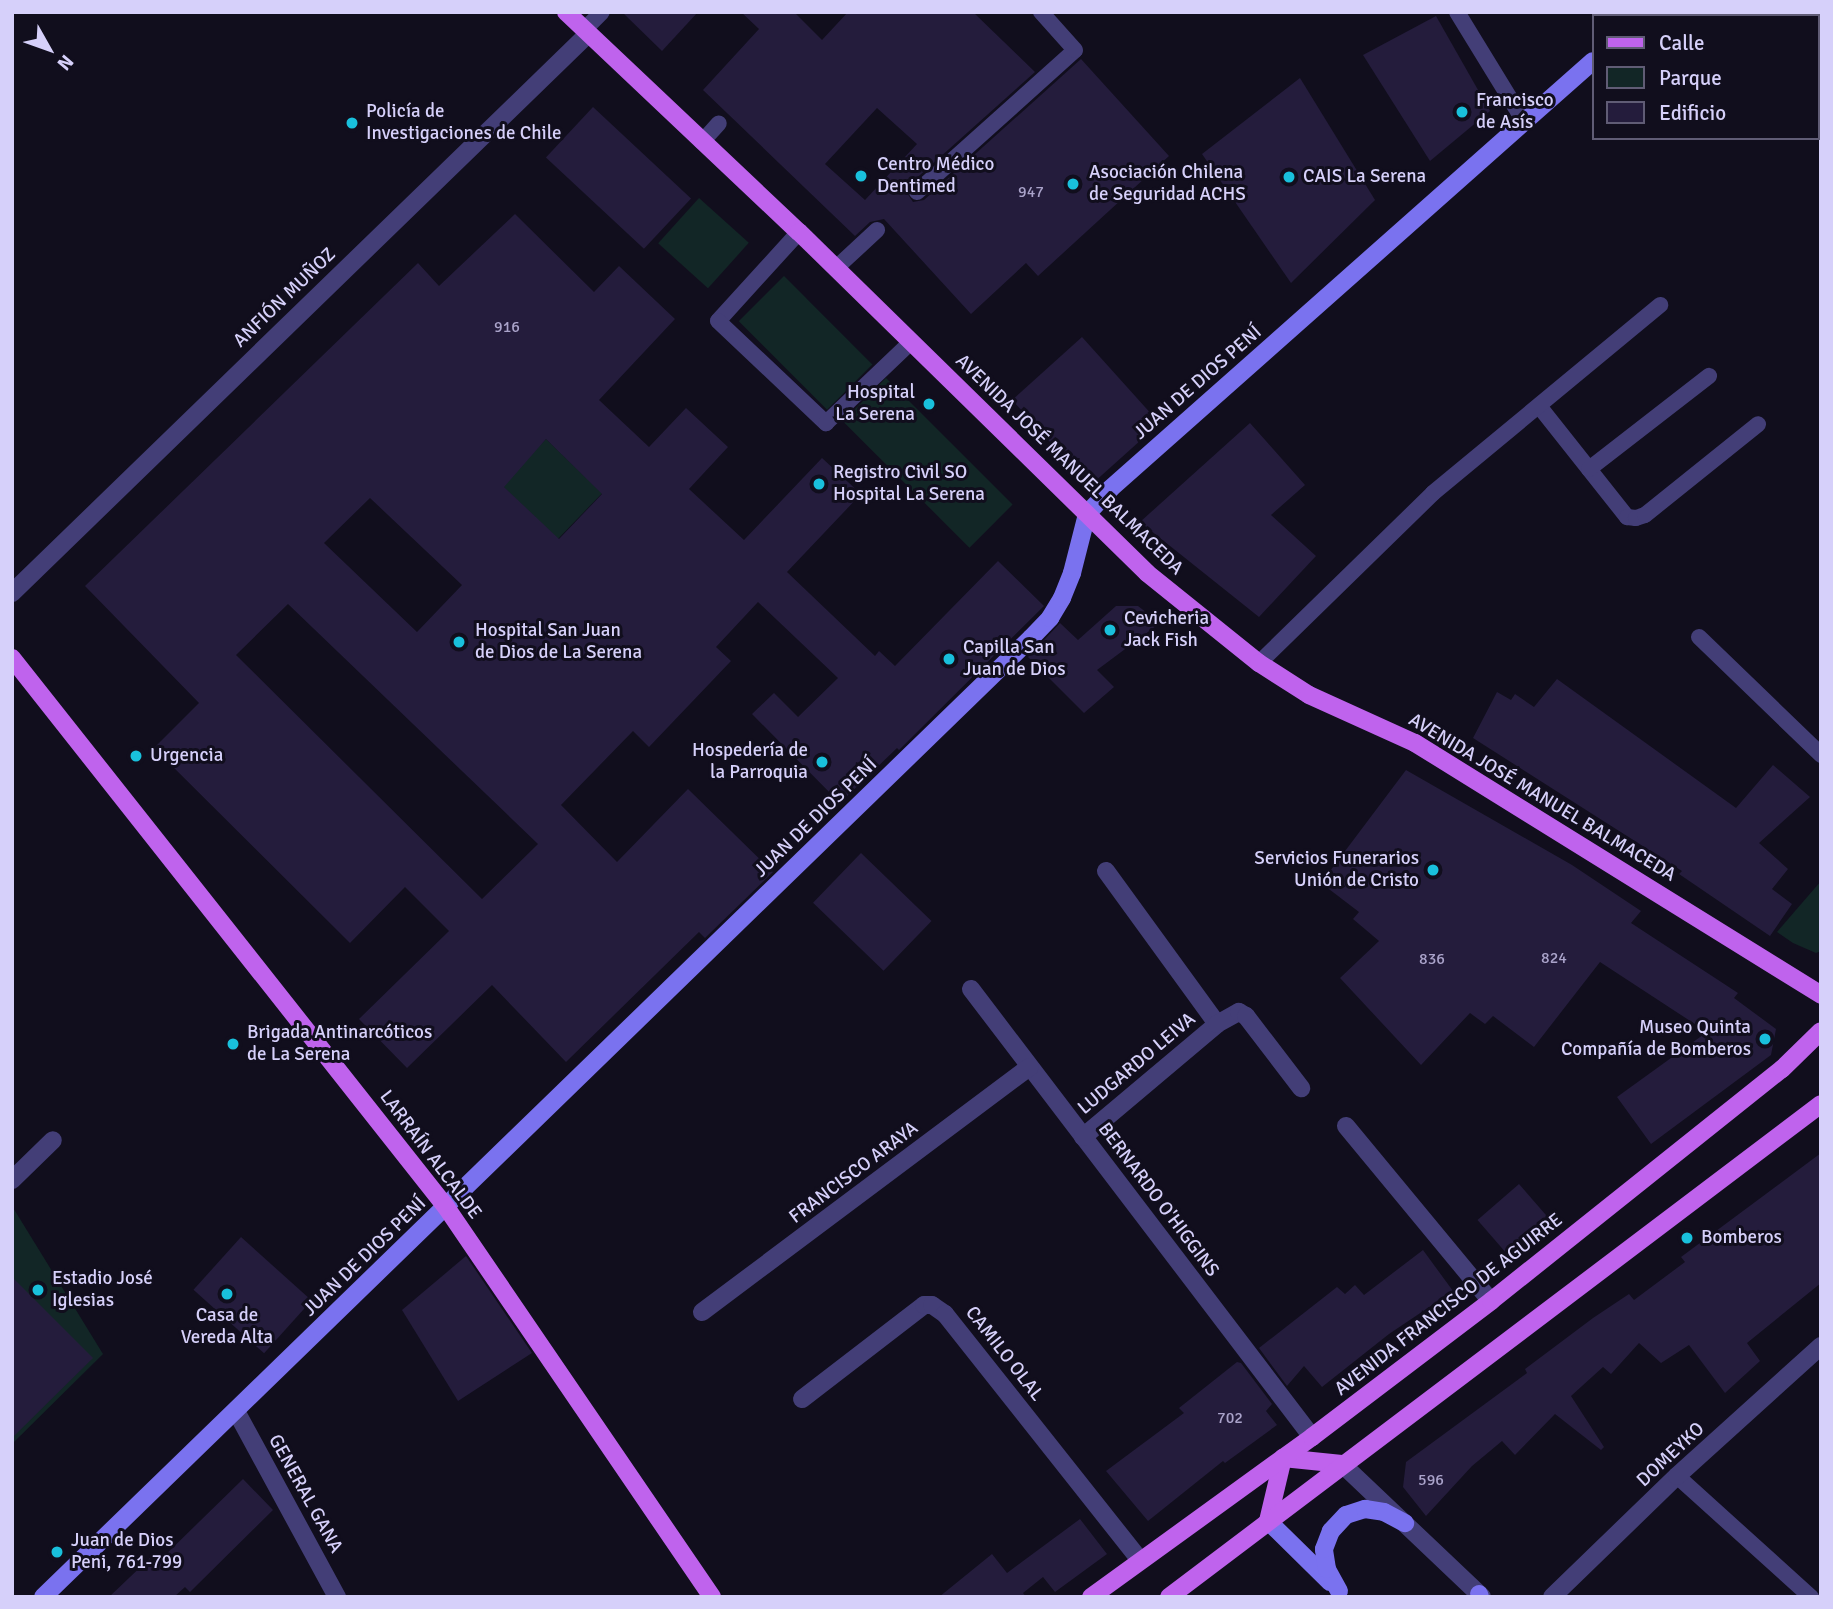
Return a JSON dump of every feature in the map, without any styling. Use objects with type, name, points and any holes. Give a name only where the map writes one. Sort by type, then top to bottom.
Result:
[{"type":"main road","name":"AVENIDA JOSÉ MANUEL BALMACEDA","points":[[566,12],[799,232],[1147,573],[1259,663],[1309,695],[1415,743],[1821,995]]},
{"type":"main road","name":"JUAN DE DIOS PENÍ","points":[[43,1597],[1050,618],[1072,573],[1087,514],[1121,480],[1591,63]]},
{"type":"main road","name":"LARRAÍN ALCALDE","points":[[12,658],[446,1207],[712,1597]]},
{"type":"main road","name":"AVENIDA FRANCISCO DE AGUIRRE","points":[[1091,1597],[1312,1437],[1491,1301],[1782,1069],[1821,1031]]},
{"type":"main road","points":[[1169,1597],[1821,1104]]},
{"type":"main road","points":[[1268,1521],[1283,1458],[1342,1464]]},
{"type":"main road","points":[[1342,1594],[1327,1569],[1324,1549],[1331,1531],[1346,1515],[1365,1509],[1384,1512],[1405,1523]]},
{"type":"main road","points":[[1268,1521],[1342,1594]]},
{"type":"street","name":"ANFIÓN MUÑOZ","points":[[12,593],[586,32]]},
{"type":"street","points":[[1106,871],[1217,1024],[1234,1013],[1246,1016],[1301,1088]]},
{"type":"street","name":"BERNARDO O'HIGGINS","points":[[971,989],[1312,1437]]},
{"type":"street","name":"LUDGARDO LEIVA","points":[[1083,1137],[1217,1024]]},
{"type":"street","name":"FRANCISCO ARAYA","points":[[702,1312],[1030,1067]]},
{"type":"street","points":[[1346,1126],[1491,1301]]},
{"type":"street","points":[[12,1180],[53,1140]]},
{"type":"street","name":"CAMILO OLAL","points":[[802,1399],[924,1305],[932,1305],[945,1314],[1140,1560]]},
{"type":"street","name":"DOMEYKO","points":[[1552,1597],[1677,1476],[1821,1346]]},
{"type":"street","name":"GENERAL GANA","points":[[236,1411],[337,1597]]},
{"type":"street","points":[[1342,1464],[1480,1596]]},
{"type":"lane","points":[[586,32],[602,12]]},
{"type":"lane","points":[[917,192],[1075,50],[1041,12]]},
{"type":"lane","points":[[1457,12],[1525,123]]},
{"type":"lane","points":[[702,142],[719,123]]},
{"type":"lane","points":[[836,268],[877,230]]},
{"type":"lane","points":[[799,232],[719,321],[826,423],[911,342]]},
{"type":"lane","points":[[1259,663],[1433,493],[1660,305]]},
{"type":"lane","points":[[1589,469],[1709,376]]},
{"type":"lane","points":[[1539,406],[1627,517],[1636,518],[1645,515],[1758,424]]},
{"type":"lane","points":[[1699,637],[1821,755]]},
{"type":"lane","points":[[1677,1476],[1811,1597]]},
{"type":"green space","points":[[699,198],[749,243],[708,288],[658,243]]},
{"type":"green space","points":[[784,276],[872,364],[827,410],[739,321]]},
{"type":"green space","points":[[886,378],[1013,505],[969,548],[843,421]]},
{"type":"green space","points":[[546,439],[602,493],[558,539],[502,485]]},
{"type":"green space","points":[[1821,881],[1821,951],[1816,953],[1777,932]]},
{"type":"green space","name":"Estadio José Iglesias","points":[[12,1206],[103,1354],[12,1444]]},
{"type":"building","points":[[622,12],[698,12],[662,51]]},
{"type":"building","points":[[741,12],[794,12],[822,40],[848,12],[973,12],[1035,72],[910,184],[907,193],[913,202],[924,200],[1081,59],[1169,156],[1038,276],[1026,263],[971,314],[884,219],[870,222],[855,236],[703,90],[759,29]],"holes":[[[877,108],[917,144],[865,200],[825,164]]]},
{"type":"building","points":[[1436,16],[1490,111],[1430,161],[1363,55]]},
{"type":"building","name":"CAIS La Serena","points":[[1300,78],[1375,200],[1291,283],[1202,154]]},
{"type":"building","points":[[593,107],[691,198],[644,249],[546,157]]},
{"type":"building","points":[[515,214],[594,292],[619,266],[675,319],[599,400],[649,447],[686,408],[728,447],[689,489],[744,540],[822,458],[861,494],[787,572],[875,656],[879,651],[895,666],[998,561],[1044,606],[899,750],[897,748],[840,803],[752,714],[774,693],[798,717],[838,678],[758,602],[716,647],[731,661],[649,747],[633,731],[561,805],[617,862],[688,789],[773,872],[705,938],[699,932],[566,1062],[492,985],[407,1068],[359,1019],[449,931],[405,887],[350,943],[154,748],[199,703],[85,586],[418,263],[439,286]],"holes":[[[546,439],[602,494],[559,539],[504,487]],[[370,498],[462,585],[417,632],[324,543]],[[288,604],[538,844],[482,899],[236,655]]]},
{"type":"building","points":[[1082,337],[1160,423],[1090,486],[1012,400]]},
{"type":"building","points":[[1250,423],[1305,485],[1271,515],[1316,556],[1259,617],[1140,522]]},
{"type":"building","points":[[1116,606],[1138,606],[1160,623],[1097,670],[1114,687],[1084,713],[1028,657],[1060,623],[1078,640]]},
{"type":"building","points":[[1557,679],[1736,808],[1773,765],[1810,797],[1759,843],[1788,869],[1772,889],[1792,904],[1770,936],[1679,874],[1682,871],[1473,738],[1497,692],[1511,700],[1515,694],[1534,707]]},
{"type":"building","points":[[1406,770],[1572,865],[1641,911],[1631,923],[1738,993],[1734,998],[1776,1029],[1771,1055],[1651,1144],[1617,1097],[1707,1032],[1600,962],[1534,1047],[1493,1016],[1485,1024],[1470,1013],[1421,1065],[1340,978],[1379,941],[1353,919],[1359,912],[1321,883]]},
{"type":"building","points":[[861,853],[931,921],[884,971],[813,903]]},
{"type":"building","points":[[1821,1153],[1821,1283],[1747,1343],[1760,1361],[1725,1393],[1689,1345],[1661,1363],[1639,1343],[1611,1374],[1603,1367],[1571,1396],[1604,1447],[1601,1450],[1555,1414],[1515,1455],[1502,1441],[1472,1466],[1426,1516],[1403,1487],[1406,1462],[1527,1373],[1525,1369],[1593,1318],[1629,1294],[1634,1300],[1685,1262],[1681,1257]]},
{"type":"building","points":[[1519,1184],[1549,1219],[1508,1255],[1477,1220]]},
{"type":"building","name":"Casa de Vereda Alta","points":[[241,1237],[312,1301],[264,1353],[193,1290]]},
{"type":"building","points":[[1423,1250],[1453,1291],[1389,1334],[1322,1387],[1304,1366],[1287,1386],[1259,1348],[1337,1287],[1345,1294],[1355,1285],[1364,1295]]},
{"type":"building","points":[[466,1256],[532,1353],[458,1401],[402,1310]]},
{"type":"building","name":"Estadio José Iglesias","points":[[12,1277],[93,1358],[12,1438]]},
{"type":"building","points":[[1237,1362],[1241,1363],[1272,1404],[1266,1411],[1277,1425],[1225,1463],[1223,1461],[1148,1521],[1106,1471],[1184,1413],[1179,1408]]},
{"type":"building","points":[[243,1479],[273,1510],[190,1592],[185,1587],[174,1597],[109,1597],[150,1558],[156,1564]]},
{"type":"building","points":[[1080,1519],[1107,1554],[1055,1592],[1043,1577],[1023,1593],[1026,1597],[939,1597],[992,1554],[1007,1573]]},
{"type":"place","name":"Francisco de Asís","points":[[1462,112]]},
{"type":"place","name":"Policía de Investigaciones de Chile","points":[[352,123]]},
{"type":"place","name":"Centro Médico Dentimed","points":[[861,176]]},
{"type":"place","name":"CAIS La Serena","points":[[1289,177]]},
{"type":"place","name":"Asociación Chilena de Seguridad ACHS","points":[[1073,184]]},
{"type":"place","name":"Hospital La Serena","points":[[929,404]]},
{"type":"place","name":"Registro Civil SO Hospital La Serena","points":[[819,484]]},
{"type":"place","name":"Cevicheria Jack Fish","points":[[1110,630]]},
{"type":"place","name":"Hospital San Juan de Dios de La Serena","points":[[459,642]]},
{"type":"place","name":"Capilla San Juan de Dios","points":[[949,659]]},
{"type":"place","name":"Urgencia","points":[[136,756]]},
{"type":"place","name":"Hospedería de la Parroquia","points":[[822,762]]},
{"type":"place","name":"Servicios Funerarios Unión de Cristo","points":[[1433,870]]},
{"type":"place","name":"Museo Quinta Compañía de Bomberos","points":[[1765,1039]]},
{"type":"place","name":"Brigada Antinarcóticos de La Serena","points":[[233,1044]]},
{"type":"place","name":"Bomberos","points":[[1687,1238]]},
{"type":"place","name":"Estadio José Iglesias","points":[[38,1290]]},
{"type":"place","name":"Casa de Vereda Alta","points":[[227,1294]]},
{"type":"place","name":"Juan de Dios Peni, 761-799","points":[[57,1552]]}]
